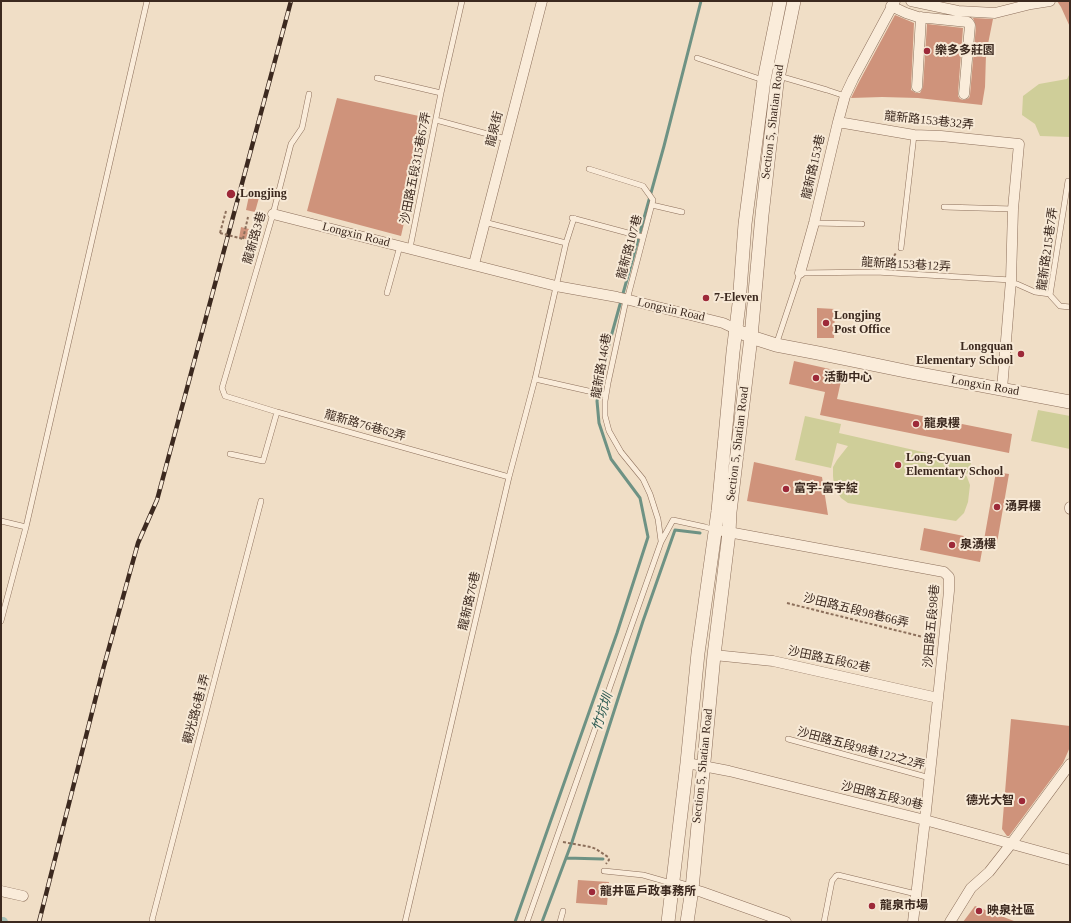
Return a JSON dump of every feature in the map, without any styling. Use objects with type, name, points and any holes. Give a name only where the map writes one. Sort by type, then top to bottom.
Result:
[{"type":"street","name":"龍泉街","points":[[474,264],[542,1]]},
{"type":"street","name":"Section 5, Shatian Road","points":[[668,922],[687,763],[698,653],[718,511],[739,304],[745,224],[780,1]]},
{"type":"street","name":"Section 5, Shatian Road","points":[[687,922],[692,889],[714,655],[730,533],[730,512],[751,337],[762,214],[769,77],[794,1]]},
{"type":"street","points":[[911,1],[958,11],[995,13],[1010,7],[1050,1]]},
{"type":"street","points":[[893,4],[906,13],[921,17],[968,22],[970,25],[964,94]]},
{"type":"street","name":"龍新路153巷","points":[[800,273],[814,223],[845,96],[852,79],[893,4]]},
{"type":"street","points":[[917,87],[921,17]]},
{"type":"street","name":"龍新路153巷32弄","points":[[838,122],[914,135],[941,136],[1018,144],[1013,209]]},
{"type":"street","points":[[1002,389],[1011,282],[1013,209]]},
{"type":"street","name":"Longxin Road","points":[[272,214],[556,286],[623,299],[723,323],[751,337],[776,345],[1070,402]]},
{"type":"street","name":"沙田路五段98巷","points":[[715,530],[944,572],[949,577],[949,591],[930,778],[913,922]]},
{"type":"street","name":"沙田路五段62巷","points":[[714,655],[772,661],[938,698]]},
{"type":"street","name":"沙田路五段30巷","points":[[687,763],[736,773],[925,820],[1070,860]]},
{"type":"street","points":[[950,922],[971,888],[989,872],[1070,764]]},
{"type":"street","points":[[672,883],[786,922]]},
{"type":"street","points":[[1,891],[23,896]]},
{"type":"lane","points":[[1,621],[26,527],[147,1]]},
{"type":"lane","name":"沙田路五段315巷67弄","points":[[410,248],[462,1]]},
{"type":"lane","points":[[697,58],[769,77],[827,90],[845,96]]},
{"type":"lane","points":[[377,78],[442,93]]},
{"type":"lane","name":"龍新路3巷","points":[[222,388],[291,144],[302,128],[309,94]]},
{"type":"lane","points":[[436,120],[506,139]]},
{"type":"lane","points":[[901,248],[914,135]]},
{"type":"lane","points":[[589,169],[643,186],[653,202],[682,212]]},
{"type":"lane","name":"龍新路215巷7弄","points":[[1068,180],[1050,295],[1060,306],[1070,307]]},
{"type":"lane","name":"龍新路107巷","points":[[623,299],[653,202]]},
{"type":"lane","points":[[944,207],[1013,209]]},
{"type":"lane","name":"龍新路76巷","points":[[405,922],[509,477],[535,379],[573,218],[643,237]]},
{"type":"lane","points":[[484,222],[566,243]]},
{"type":"lane","points":[[814,223],[862,224]]},
{"type":"lane","points":[[387,293],[400,246]]},
{"type":"lane","name":"龍新路153巷12弄","points":[[800,273],[876,272],[1011,282],[1035,292],[1050,294]]},
{"type":"lane","name":"龍新路153巷","points":[[776,345],[800,273]]},
{"type":"lane","name":"龍新路146巷","points":[[623,299],[605,395],[605,416],[609,431],[622,452],[643,478],[658,519],[661,542]]},
{"type":"lane","points":[[535,379],[605,395]]},
{"type":"lane","name":"龍新路76巷62弄","points":[[222,388],[225,396],[509,477]]},
{"type":"lane","points":[[230,454],[264,461],[277,412]]},
{"type":"lane","name":"觀光路6巷1弄","points":[[153,922],[154,913],[261,501]]},
{"type":"lane","points":[[527,922],[661,542],[673,520],[715,530]]},
{"type":"lane","points":[[1,521],[26,527]]},
{"type":"lane","name":"沙田路五段98巷122之2弄","points":[[788,740],[930,778]]},
{"type":"lane","points":[[604,872],[643,875],[672,883]]},
{"type":"lane","points":[[824,922],[832,881],[838,875],[916,894]]},
{"type":"lane","points":[[560,922],[563,911]]},
{"type":"path","points":[[226,211],[220,233],[242,239],[248,217]]},
{"type":"path","points":[[894,273],[894,256],[901,248]]},
{"type":"path","name":"沙田路五段98巷66弄","points":[[787,602],[944,642]]},
{"type":"path","points":[[566,843],[591,847],[608,856],[609,860],[603,867],[604,872]]},
{"type":"shaded area","points":[[1070,73],[1070,137],[1040,136],[1035,124],[1022,115],[1023,96],[1039,84],[1067,79]]},
{"type":"shaded area","points":[[1038,410],[1070,416],[1070,449],[1031,441]]},
{"type":"shaded area","points":[[805,416],[841,424],[839,433],[971,463],[968,474],[964,473],[970,485],[968,502],[964,513],[956,521],[848,503],[841,498],[834,486],[833,467],[848,446],[837,443],[831,468],[795,460]]},
{"type":"building","points":[[1057,1],[1070,1],[1070,27],[1061,7]]},
{"type":"building","name":"樂多多莊園","points":[[895,15],[914,23],[911,90],[916,93],[920,93],[923,87],[927,24],[963,28],[958,96],[960,99],[964,100],[969,98],[970,95],[976,26],[973,18],[993,19],[986,54],[985,87],[982,105],[918,98],[851,98]]},
{"type":"building","points":[[337,98],[428,118],[401,236],[307,211]]},
{"type":"building","points":[[250,191],[260,194],[255,212],[246,210]]},
{"type":"building","points":[[241,227],[249,229],[247,239],[239,238]]},
{"type":"building","name":"Longjing Post Office","points":[[817,308],[835,309],[834,338],[817,338]]},
{"type":"building","name":"龍泉樓","points":[[794,361],[843,372],[837,399],[1012,434],[1009,453],[820,415],[825,392],[789,384]]},
{"type":"building","name":"富宇-富宇綻","points":[[754,462],[822,477],[828,515],[747,501]]},
{"type":"building","name":"湧昇樓","points":[[996,472],[1009,474],[997,543],[984,540]]},
{"type":"building","name":"泉湧樓","points":[[924,528],[984,540],[980,562],[920,550]]},
{"type":"building","name":"德光大智","points":[[1011,719],[1070,726],[1070,747],[1063,763],[1009,836],[1007,836],[1002,829]]},
{"type":"building","name":"龍井區戶政事務所","points":[[578,880],[609,882],[607,905],[576,903]]},
{"type":"building","name":"映泉社區","points":[[975,906],[1014,921],[1014,922],[963,922]]},
{"type":"waterway","points":[[515,922],[617,633],[648,537],[640,498],[611,459],[599,423],[597,401],[609,344],[664,146],[701,1]]},
{"type":"waterway","name":"竹坑圳","points":[[542,922],[572,842],[643,621],[675,530],[700,533]]},
{"type":"waterway","points":[[566,858],[603,859]]},
{"type":"railway","points":[[39,922],[102,673],[138,543],[157,500],[291,1]]},
{"type":"place","name":"樂多多莊園","points":[[927,51]]},
{"type":"place","name":"Longjing","points":[[231,194]]},
{"type":"place","name":"7-Eleven","points":[[706,298]]},
{"type":"place","name":"Longjing Post Office","points":[[826,323]]},
{"type":"place","name":"Longquan Elementary School","points":[[1021,354]]},
{"type":"place","name":"活動中心","points":[[816,378]]},
{"type":"place","name":"龍泉樓","points":[[916,424]]},
{"type":"place","name":"Long-Cyuan Elementary School","points":[[898,465]]},
{"type":"place","name":"富宇-富宇綻","points":[[786,489]]},
{"type":"place","name":"湧昇樓","points":[[997,507]]},
{"type":"place","name":"泉湧樓","points":[[952,545]]},
{"type":"place","name":"德光大智","points":[[1022,801]]},
{"type":"place","name":"龍井區戶政事務所","points":[[592,892]]},
{"type":"place","name":"龍泉市場","points":[[872,906]]},
{"type":"place","name":"映泉社區","points":[[979,911]]}]
